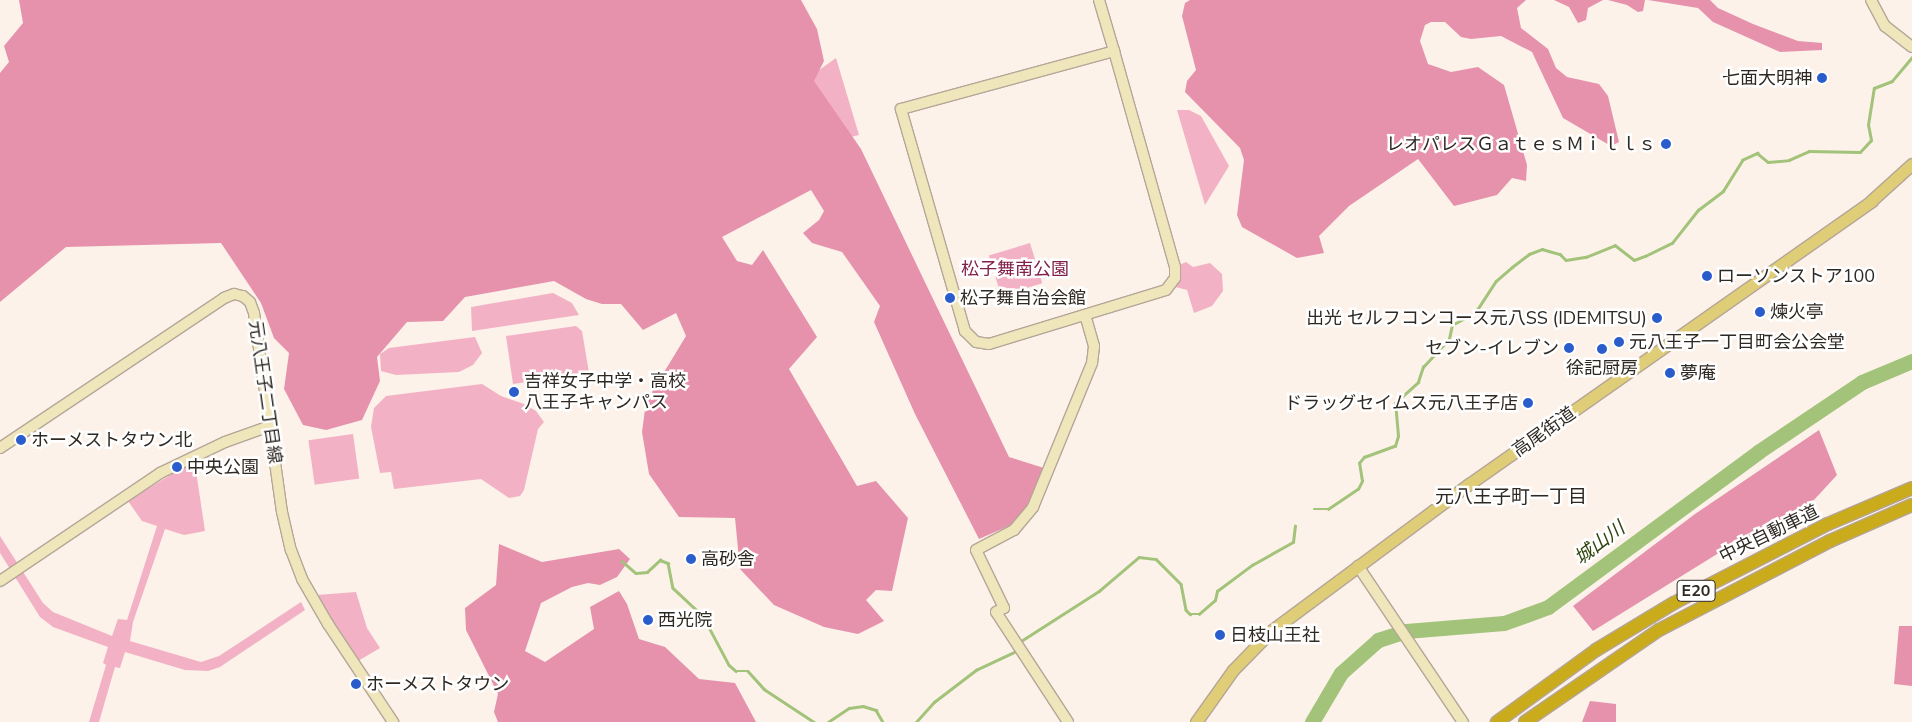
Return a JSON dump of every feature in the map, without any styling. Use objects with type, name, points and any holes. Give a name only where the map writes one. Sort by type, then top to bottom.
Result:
[{"type":"highway","name":"中央自動車道","points":[[1497,722],[1596,650],[1674,603],[1820,528],[1912,488]]},
{"type":"highway","name":"中央自動車道","points":[[1525,722],[1583,680],[1667,626],[1830,541],[1912,505]]},
{"type":"main road","name":"高尾街道","points":[[1196,722],[1217,690],[1248,653],[1271,631],[1358,566],[1811,244],[1891,185],[1912,164]]},
{"type":"street","points":[[1098,0],[1114,51],[1175,278],[1166,290],[989,344],[969,337],[901,109],[1114,51]]},
{"type":"street","points":[[1871,0],[1885,26],[1912,47]]},
{"type":"street","name":"元八王子二丁目線","points":[[0,448],[234,294],[243,296],[250,302],[254,313],[282,512],[302,579],[393,722]]},
{"type":"street","points":[[1068,722],[1031,670],[996,612],[1004,608],[976,550],[1014,530],[1033,507],[1092,363],[1094,346],[1085,315]]},
{"type":"street","points":[[0,581],[160,472],[218,445],[270,426]]},
{"type":"street","points":[[1358,566],[1463,722]]},
{"type":"green space","points":[[836,58],[859,135],[851,137],[808,78]]},
{"type":"green space","points":[[1177,110],[1189,110],[1201,116],[1229,166],[1205,205]]},
{"type":"green space","name":"松子舞南公園","points":[[1030,243],[1042,283],[1001,296],[989,256]]},
{"type":"green space","points":[[1186,262],[1193,267],[1210,263],[1222,274],[1223,291],[1212,306],[1194,313],[1187,290],[1172,286],[1175,267]]},
{"type":"green space","points":[[553,293],[572,303],[579,315],[472,331],[471,307]]},
{"type":"green space","points":[[576,326],[582,331],[589,373],[513,384],[506,336]]},
{"type":"green space","points":[[475,337],[482,353],[473,365],[459,372],[396,375],[381,371],[380,354],[389,348]]},
{"type":"green space","points":[[482,384],[501,396],[524,404],[536,411],[544,422],[538,429],[524,490],[520,496],[509,498],[481,479],[394,489],[391,472],[380,473],[371,427],[374,408],[386,396]]},
{"type":"green space","points":[[353,434],[359,479],[315,485],[308,440]]},
{"type":"green space","points":[[185,466],[196,471],[205,531],[184,535],[165,529],[133,622],[130,641],[201,662],[219,656],[301,602],[305,610],[220,667],[208,671],[185,670],[125,652],[120,668],[115,667],[99,722],[89,722],[106,665],[103,663],[108,647],[53,627],[40,617],[0,553],[0,536],[43,603],[53,612],[112,636],[118,619],[127,620],[157,526],[142,521],[128,501]]},
{"type":"green space","points":[[356,592],[367,628],[380,648],[358,661],[317,595]]},
{"type":"shaded area","points":[[19,0],[801,0],[817,29],[824,61],[814,81],[861,149],[1009,457],[1044,468],[1028,506],[1011,525],[979,539],[915,414],[874,322],[880,306],[842,252],[812,243],[803,233],[819,220],[824,211],[811,190],[722,237],[737,261],[752,265],[763,250],[817,337],[789,369],[857,486],[876,481],[908,518],[892,591],[876,590],[866,600],[884,621],[858,634],[824,627],[774,605],[740,569],[735,518],[679,517],[649,474],[642,432],[646,402],[686,336],[676,313],[643,330],[621,304],[602,304],[586,299],[554,281],[465,297],[443,321],[407,322],[377,357],[380,381],[362,420],[326,430],[303,425],[284,389],[289,353],[274,338],[261,303],[221,243],[66,247],[0,302],[0,73],[9,62],[4,46],[23,23]]},
{"type":"shaded area","points":[[1190,0],[1526,0],[1517,8],[1521,28],[1548,49],[1556,68],[1567,77],[1599,84],[1608,96],[1619,142],[1611,146],[1563,118],[1532,52],[1501,36],[1471,39],[1461,37],[1445,22],[1431,22],[1425,25],[1420,41],[1428,64],[1451,72],[1478,67],[1504,85],[1527,165],[1526,181],[1512,178],[1497,195],[1454,206],[1418,159],[1349,206],[1319,236],[1324,253],[1297,258],[1242,227],[1237,215],[1244,160],[1240,148],[1185,92],[1187,81],[1196,70],[1182,16],[1185,3]]},
{"type":"shaded area","points":[[1554,0],[1603,0],[1588,8],[1586,20],[1578,23],[1569,7]]},
{"type":"shaded area","points":[[1608,0],[1645,0],[1643,11],[1638,12],[1627,5]]},
{"type":"shaded area","points":[[1648,0],[1710,0],[1718,8],[1753,24],[1798,41],[1822,43],[1822,50],[1780,52],[1713,22],[1698,8]]},
{"type":"shaded area","points":[[1819,430],[1837,475],[1801,514],[1730,546],[1593,631],[1573,606],[1695,514]]},
{"type":"shaded area","points":[[499,544],[542,562],[619,549],[630,559],[617,577],[600,585],[588,583],[572,587],[541,603],[525,651],[545,662],[594,629],[590,607],[619,591],[627,604],[639,639],[665,647],[699,679],[735,683],[756,722],[498,722],[494,712],[498,694],[466,630],[465,608],[496,585]]},
{"type":"shaded area","points":[[1899,626],[1912,626],[1912,686],[1894,684]]},
{"type":"shaded area","points":[[1590,701],[1616,704],[1616,722],[1582,722]]},
{"type":"waterway","points":[[1314,509],[1328,509],[1358,489],[1362,481],[1359,463],[1364,457],[1395,446],[1398,436],[1395,403],[1418,382],[1423,367],[1449,339],[1452,325],[1475,313],[1496,281],[1529,254],[1542,249],[1560,254],[1566,260],[1586,257],[1615,245],[1634,260],[1672,243],[1698,210],[1723,191],[1742,160],[1757,153],[1768,162],[1789,160],[1809,151],[1860,152],[1871,140],[1868,125],[1874,88],[1892,81],[1912,57]]},
{"type":"waterway","name":"城山川","points":[[1312,722],[1341,673],[1378,640],[1406,631],[1504,623],[1548,607],[1758,452],[1862,382],[1912,361]]},
{"type":"waterway","points":[[1021,641],[1099,591],[1139,557],[1156,559],[1181,584],[1186,610],[1190,614],[1199,614],[1215,600],[1217,591],[1252,565],[1293,542],[1295,526]]},
{"type":"waterway","points":[[622,561],[636,573],[647,572],[660,560],[668,563],[673,588],[703,616],[729,665],[736,671],[748,671],[764,689],[814,722]]},
{"type":"waterway","points":[[916,722],[934,702],[976,670],[1014,652]]},
{"type":"waterway","points":[[828,722],[849,708],[863,706],[876,710],[883,722]]},
{"type":"place","name":"七面大明神","points":[[1822,78]]},
{"type":"place","name":"レオパレスＧａｔｅｓＭｉｌｌｓ","points":[[1666,144]]},
{"type":"place","name":"ローソンストア100","points":[[1707,276]]},
{"type":"place","name":"松子舞自治会館","points":[[950,298]]},
{"type":"place","name":"煉火亭","points":[[1760,312]]},
{"type":"place","name":"出光 セルフコンコース元八SS (IDEMITSU)","points":[[1657,318]]},
{"type":"place","name":"元八王子一丁目町会公会堂","points":[[1619,342]]},
{"type":"place","name":"セブン-イレブン","points":[[1569,348]]},
{"type":"place","name":"徐記厨房","points":[[1602,349]]},
{"type":"place","name":"夢庵","points":[[1670,373]]},
{"type":"place","name":"吉祥女子中学・高校 八王子キャンパス","points":[[514,392]]},
{"type":"place","name":"ドラッグセイムス元八王子店","points":[[1528,403]]},
{"type":"place","name":"ホーメストタウン北","points":[[21,440]]},
{"type":"place","name":"中央公園","points":[[177,467]]},
{"type":"place","name":"高砂舎","points":[[691,559]]},
{"type":"place","name":"西光院","points":[[648,620]]},
{"type":"place","name":"日枝山王社","points":[[1220,635]]},
{"type":"place","name":"ホーメストタウン","points":[[356,684]]},
{"type":"district","name":"元八王子町一丁目","points":[[1511,498]]}]
